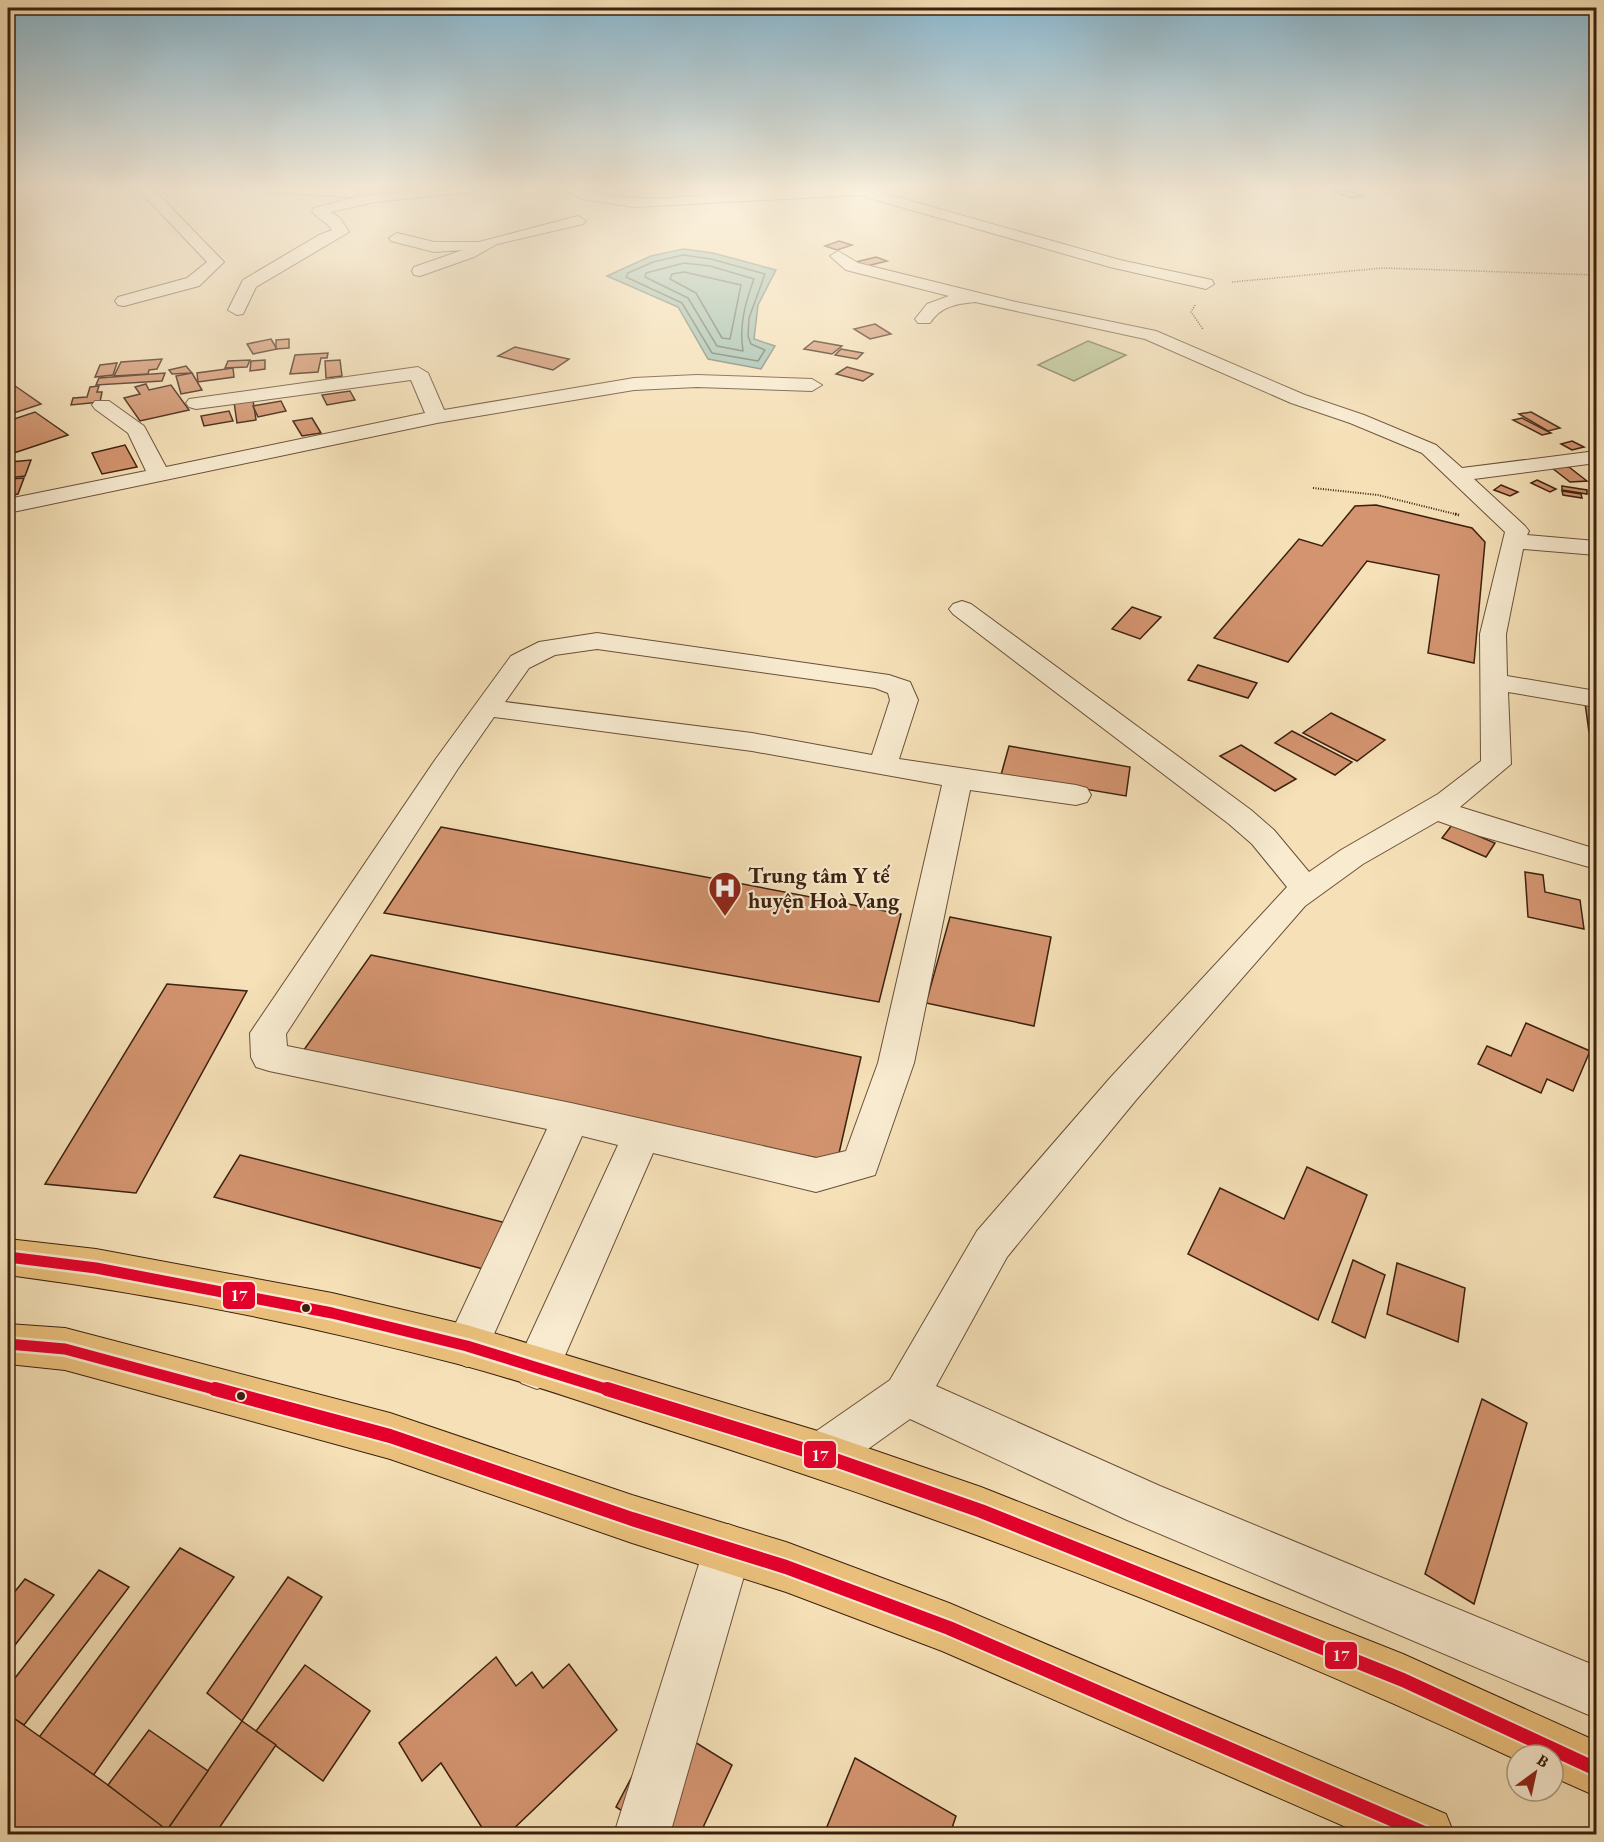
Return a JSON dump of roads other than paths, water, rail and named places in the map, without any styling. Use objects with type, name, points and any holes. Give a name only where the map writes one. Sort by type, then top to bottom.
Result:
[{"type":"highway","points":[[8,1257],[96,1268],[332,1313],[467,1346],[821,1455],[981,1511],[1403,1680],[1596,1769]]},
{"type":"highway","points":[[8,1344],[65,1349],[390,1436],[786,1567],[949,1628],[1426,1834]]},
{"type":"street","points":[[124,301],[193,282],[202,274]]},
{"type":"street","points":[[237,310],[249,284],[266,274]]},
{"type":"street","points":[[821,1455],[906,1395],[992,1244],[1123,1089],[1294,898],[1352,857],[1435,809],[1496,764],[1493,634],[1497,625],[1509,558],[1517,531],[1429,449],[1406,438],[1298,399],[1150,335],[882,274]]},
{"type":"street","points":[[1152,274],[1206,284]]},
{"type":"street","points":[[924,319],[926,313],[953,298],[981,297]]},
{"type":"street","points":[[196,403],[418,372],[437,417]]},
{"type":"street","points":[[8,506],[437,417],[652,382],[697,381],[812,386]]},
{"type":"street","points":[[102,405],[137,430],[159,475]]},
{"type":"street","points":[[1458,475],[1596,457]]},
{"type":"street","points":[[1514,541],[1596,548]]},
{"type":"street","points":[[962,609],[1240,817],[1263,837],[1306,889]]},
{"type":"street","points":[[883,765],[903,700],[900,688],[879,681],[597,641],[548,648],[520,662],[445,766],[268,1033],[269,1057],[571,1118],[816,1175],[861,1162],[896,1063],[958,779]]},
{"type":"street","points":[[1494,682],[1596,699]]},
{"type":"street","points":[[487,708],[752,742],[958,779],[1076,795]]},
{"type":"street","points":[[1435,809],[1491,829],[1596,859]]},
{"type":"street","points":[[467,1346],[571,1118]]},
{"type":"street","points":[[537,1368],[642,1135]]},
{"type":"street","points":[[906,1395],[1144,1503],[1596,1692]]},
{"type":"street","points":[[642,1834],[728,1548]]},
{"type":"water","points":[[611,274],[774,274],[758,305],[754,339],[775,346],[761,369],[708,359],[678,307],[607,276]]},
{"type":"place","name":"Trung tâm Y tế huyện Hoà Vang","points":[[725,917]]}]
